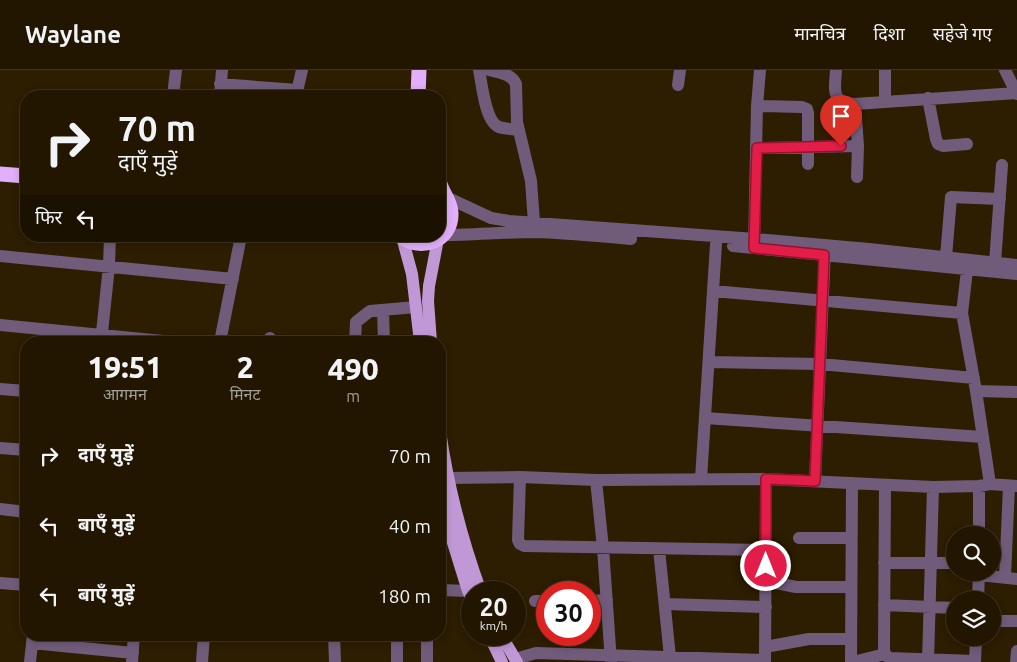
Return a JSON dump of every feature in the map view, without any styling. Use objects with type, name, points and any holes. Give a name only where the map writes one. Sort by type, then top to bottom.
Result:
[{"type":"highway","points":[[418,90],[419,70]]},
{"type":"highway","points":[[0,174],[20,176]]},
{"type":"highway","points":[[0,182],[20,184]]},
{"type":"highway","points":[[446,198],[451,206],[449,227],[446,230]]},
{"type":"highway","points":[[411,242],[422,244],[427,242]]},
{"type":"main road","points":[[402,242],[422,304],[430,336]]},
{"type":"main road","points":[[420,336],[422,304],[429,286],[439,242]]},
{"type":"main road","points":[[446,466],[471,581]]},
{"type":"main road","points":[[446,535],[468,581]]},
{"type":"main road","points":[[494,646],[502,662]]},
{"type":"main road","points":[[507,646],[516,661]]},
{"type":"street","points":[[174,90],[176,70]]},
{"type":"street","points":[[220,90],[222,70]]},
{"type":"street","points":[[298,90],[302,70]]},
{"type":"street","points":[[479,70],[488,114],[492,122],[498,127],[519,130]]},
{"type":"street","points":[[489,70],[510,75],[514,78],[516,84],[517,122],[531,181],[534,222]]},
{"type":"street","points":[[678,85],[680,70]]},
{"type":"street","points":[[754,244],[757,106],[760,70]]},
{"type":"street","points":[[836,70],[835,91],[838,98],[843,103],[855,104],[1017,93],[1005,70]]},
{"type":"street","points":[[885,70],[885,101]]},
{"type":"street","points":[[928,98],[938,144],[943,146],[968,144]]},
{"type":"street","points":[[855,104],[858,146],[857,177]]},
{"type":"street","points":[[757,106],[802,107],[807,109],[808,164]]},
{"type":"street","points":[[757,148],[858,146]]},
{"type":"street","points":[[995,262],[1002,165]]},
{"type":"street","points":[[446,193],[491,218],[967,264],[1017,274]]},
{"type":"street","points":[[946,257],[951,197],[1000,200]]},
{"type":"street","points":[[446,237],[537,232],[716,244],[754,244]]},
{"type":"street","points":[[101,336],[110,242]]},
{"type":"street","points":[[221,336],[240,242]]},
{"type":"street","points":[[701,479],[716,244]]},
{"type":"street","points":[[825,250],[946,257],[967,264],[995,262],[1017,265]]},
{"type":"street","points":[[815,481],[825,250]]},
{"type":"street","points":[[0,256],[233,279]]},
{"type":"street","points":[[967,264],[962,313],[983,437],[984,485],[980,526]]},
{"type":"street","points":[[713,291],[962,313]]},
{"type":"street","points":[[355,336],[356,322],[370,311],[422,304]]},
{"type":"street","points":[[383,310],[384,336]]},
{"type":"street","points":[[0,325],[85,336]]},
{"type":"street","points":[[709,362],[820,364],[975,384],[1017,392]]},
{"type":"street","points":[[0,389],[20,391]]},
{"type":"street","points":[[705,418],[983,437]]},
{"type":"street","points":[[0,448],[20,450]]},
{"type":"street","points":[[448,478],[520,477],[596,480],[766,479],[933,487],[1013,486],[1011,578]]},
{"type":"street","points":[[520,477],[518,540],[524,546],[766,550]]},
{"type":"street","points":[[765,656],[766,479]]},
{"type":"street","points":[[596,480],[611,659]]},
{"type":"street","points":[[852,483],[852,662],[885,654]]},
{"type":"street","points":[[885,485],[885,654],[889,658],[975,662],[976,646]]},
{"type":"street","points":[[928,661],[933,487]]},
{"type":"street","points":[[0,509],[20,511]]},
{"type":"street","points":[[799,538],[851,538]]},
{"type":"street","points":[[659,549],[670,657]]},
{"type":"street","points":[[884,562],[946,563]]},
{"type":"street","points":[[766,581],[796,587],[851,587]]},
{"type":"street","points":[[0,583],[20,585]]},
{"type":"street","points":[[446,591],[461,592]]},
{"type":"street","points":[[601,600],[607,600]]},
{"type":"street","points":[[665,604],[766,607]]},
{"type":"street","points":[[884,605],[946,608]]},
{"type":"street","points":[[1001,621],[1017,621]]},
{"type":"street","points":[[516,661],[536,653],[611,659],[765,656],[809,639],[851,640]]},
{"type":"street","points":[[30,662],[32,641]]},
{"type":"street","points":[[43,641],[132,658],[133,641]]},
{"type":"street","points":[[202,662],[204,641]]},
{"type":"street","points":[[334,641],[335,662]]},
{"type":"street","points":[[397,641],[397,662]]},
{"type":"street","points":[[427,641],[427,662]]},
{"type":"street","points":[[1016,662],[1017,651]]},
{"type":"route","points":[[766,566],[766,479],[815,481],[824,255],[754,248],[757,148],[841,146]]}]
